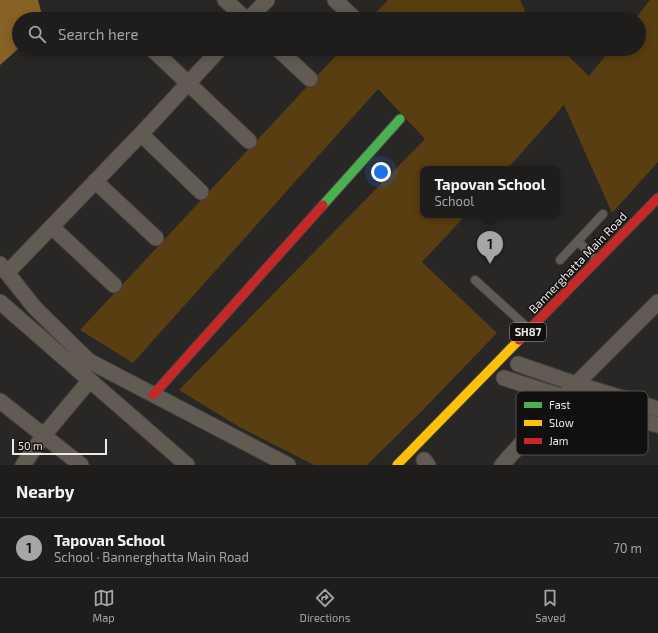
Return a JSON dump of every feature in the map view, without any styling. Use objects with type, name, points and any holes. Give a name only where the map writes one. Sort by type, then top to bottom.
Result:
[{"type":"main road","points":[[153,395],[400,119]]},
{"type":"main road","name":"Bannerghatta Main Road","points":[[397,465],[658,198]]},
{"type":"main road","points":[[502,380],[521,361]]},
{"type":"street","points":[[226,0],[239,12]]},
{"type":"street","points":[[256,12],[267,0]]},
{"type":"street","points":[[335,0],[348,12]]},
{"type":"street","points":[[159,56],[248,141]]},
{"type":"street","points":[[213,56],[52,227],[4,268],[35,308],[89,361],[288,465]]},
{"type":"street","points":[[285,56],[310,80]]},
{"type":"street","points":[[141,134],[201,192]]},
{"type":"street","points":[[95,181],[156,238]]},
{"type":"street","points":[[52,227],[114,285]]},
{"type":"street","points":[[0,302],[187,465]]},
{"type":"street","points":[[569,391],[658,302]]},
{"type":"street","points":[[521,361],[576,384],[599,391]]},
{"type":"street","points":[[23,465],[44,436],[90,380]]},
{"type":"street","points":[[502,380],[541,391]]},
{"type":"street","points":[[0,401],[81,465]]},
{"type":"street","points":[[648,406],[658,409]]},
{"type":"street","points":[[648,422],[658,425]]},
{"type":"street","points":[[502,465],[516,449]]},
{"type":"lane","points":[[560,260],[603,214]]},
{"type":"lane","points":[[578,241],[597,260]]},
{"type":"lane","points":[[475,280],[530,330]]},
{"type":"shaded area","points":[[0,0],[38,0],[41,12],[12,12],[12,54],[0,65]]},
{"type":"shaded area","points":[[388,0],[520,0],[526,12],[377,12]]},
{"type":"shaded area","points":[[650,0],[658,0],[658,162],[612,213],[564,105],[510,166],[420,166],[420,218],[463,218],[422,262],[497,333],[420,413],[367,465],[314,465],[241,428],[179,390],[425,139],[378,89],[133,363],[80,330],[335,56],[568,56],[589,76],[605,56],[646,56],[646,12],[641,12]]},
{"type":"traffic: fast","points":[[323,205],[400,119]]},
{"type":"traffic: slow","points":[[397,465],[519,340]]},
{"type":"traffic: jam","points":[[519,340],[658,198]]},
{"type":"traffic: jam","points":[[153,395],[323,205]]},
{"type":"place","name":"Tapovan School","points":[[490,264]]}]
